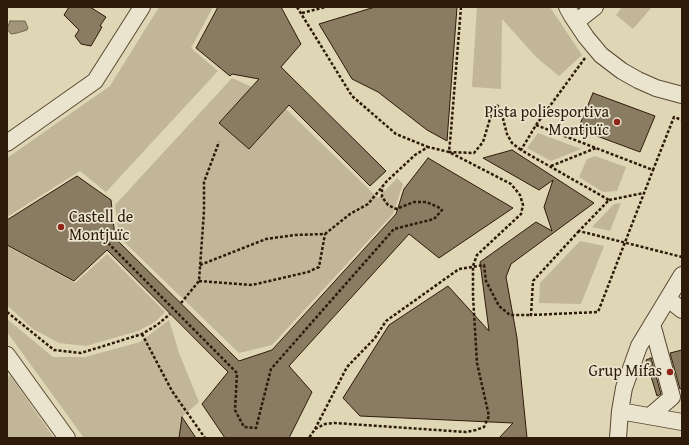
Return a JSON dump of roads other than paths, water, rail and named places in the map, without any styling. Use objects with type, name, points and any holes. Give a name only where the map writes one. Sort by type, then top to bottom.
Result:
[{"type":"street","points":[[8,139],[95,81],[142,7]]},
{"type":"street","points":[[567,7],[586,38],[601,55],[622,71],[656,88],[682,95]]},
{"type":"street","points":[[576,22],[595,7]]},
{"type":"street","points":[[618,438],[620,411],[624,388],[639,346],[682,275]]},
{"type":"street","points":[[668,299],[682,310]]},
{"type":"street","points":[[650,416],[672,397],[652,324]]},
{"type":"street","points":[[8,358],[67,438]]},
{"type":"street","points":[[620,411],[682,422]]},
{"type":"place","name":"Pista poliesportiva Montjuïc","points":[[617,122]]},
{"type":"place","name":"Castell de Montjuïc","points":[[61,227]]},
{"type":"place","name":"Grup Mifas","points":[[670,372]]}]
